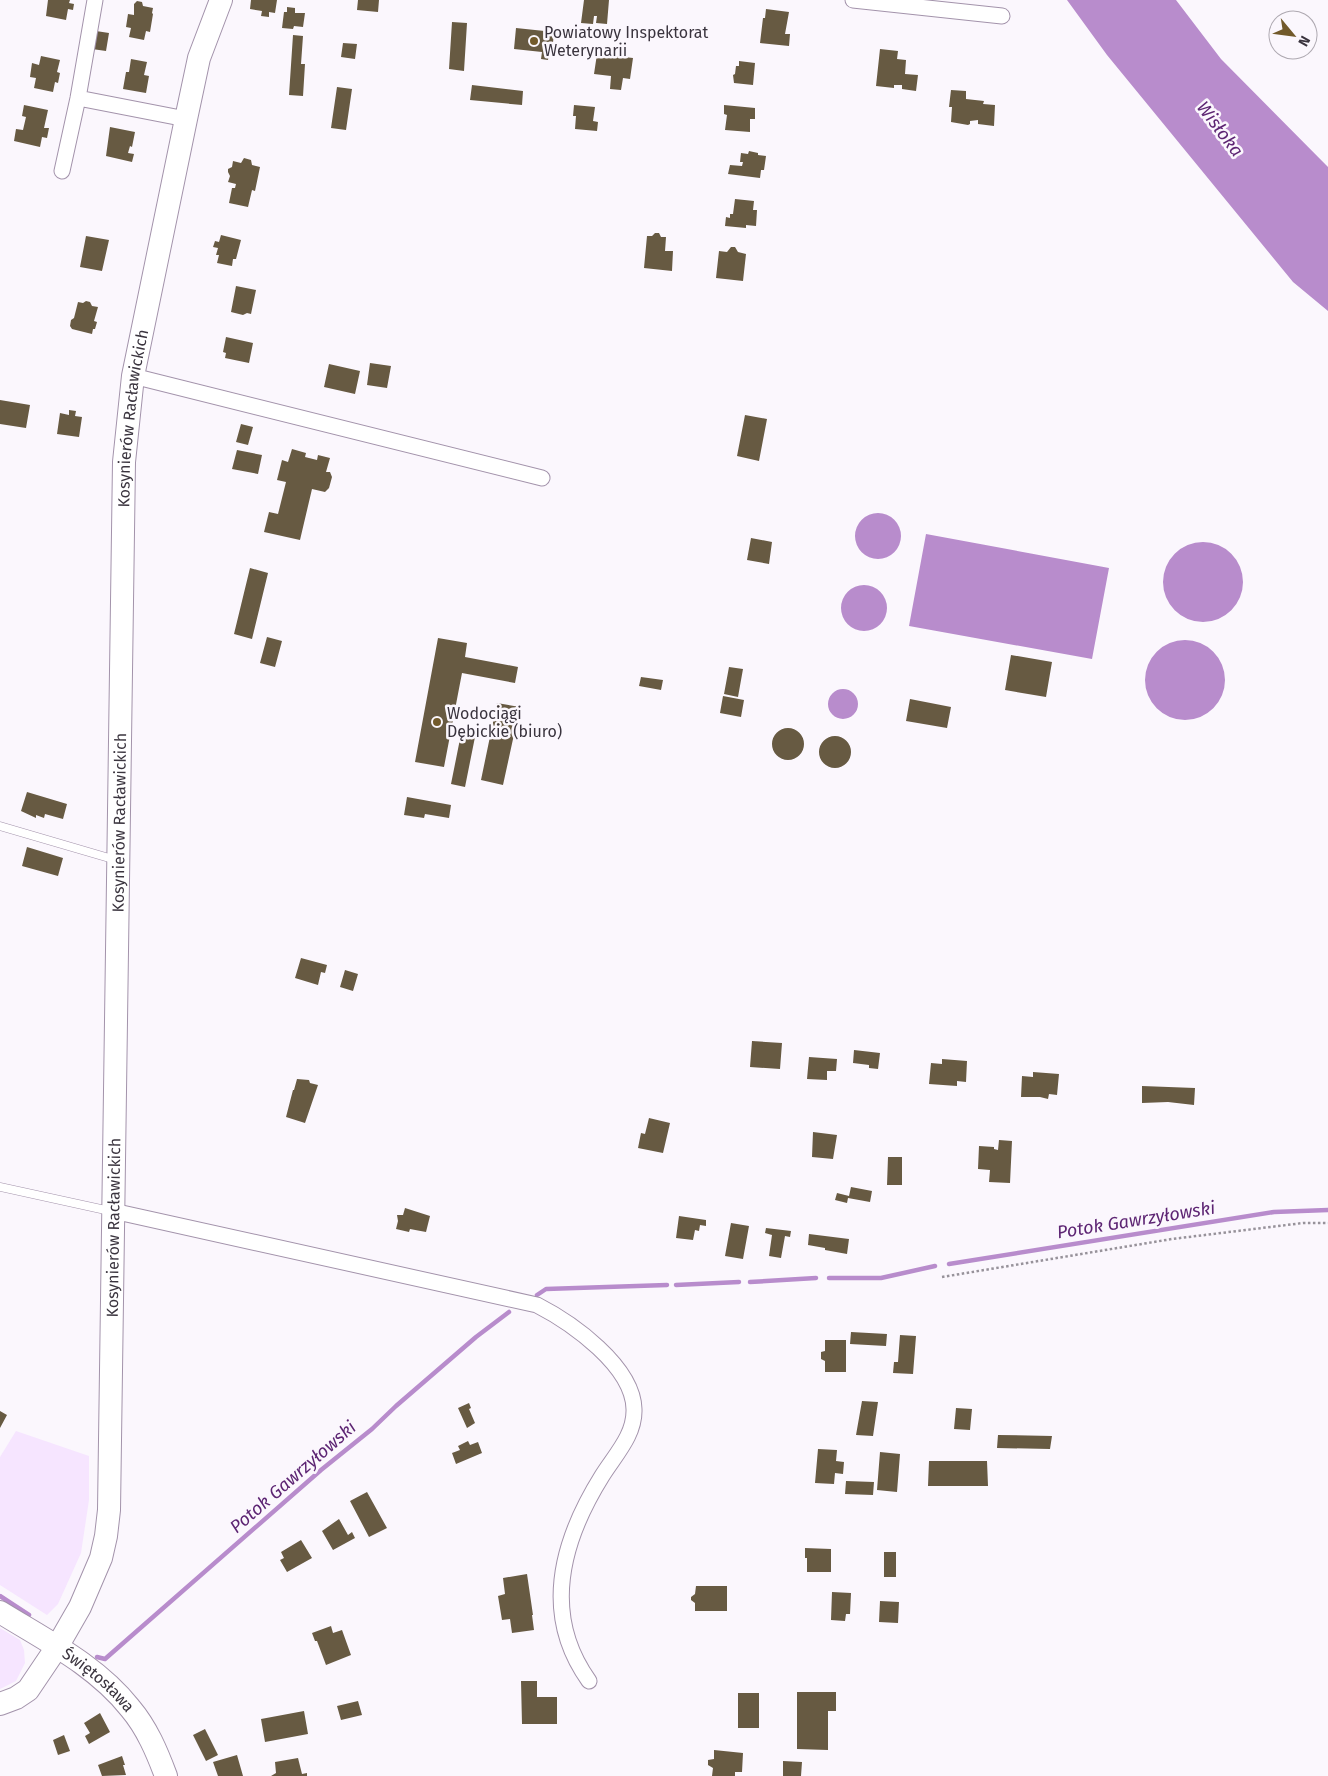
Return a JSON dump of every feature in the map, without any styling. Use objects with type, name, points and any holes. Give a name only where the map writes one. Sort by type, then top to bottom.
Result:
[{"type":"street","points":[[62,171],[78,98],[94,0]]},
{"type":"street","name":"Kosynierów Racławickich","points":[[0,1704],[16,1698],[28,1690],[57,1647],[92,1583],[102,1558],[106,1536],[109,1510],[124,462],[133,376],[186,119],[199,58],[221,0]]},
{"type":"street","points":[[853,0],[1002,16]]},
{"type":"street","points":[[78,98],[186,119]]},
{"type":"street","points":[[133,376],[542,478]]},
{"type":"street","points":[[113,1211],[537,1306],[557,1315],[578,1330],[612,1362],[624,1376],[632,1393],[634,1410],[632,1425],[624,1445],[597,1484],[574,1530],[568,1544],[563,1570],[562,1617],[571,1650],[588,1681]]},
{"type":"street","name":"Świętosława","points":[[0,1612],[57,1647],[104,1681],[131,1708],[152,1741],[166,1776]]},
{"type":"lane","points":[[0,826],[118,860]]},
{"type":"lane","points":[[0,1187],[113,1211]]},
{"type":"path","points":[[942,1278],[1172,1239],[1303,1223],[1328,1222]]},
{"type":"shaded area","points":[[16,1431],[89,1456],[89,1500],[81,1553],[58,1604],[47,1615],[0,1585],[0,1457]]},
{"type":"shaded area","points":[[0,1628],[20,1640],[24,1650],[25,1663],[16,1681],[0,1689]]},
{"type":"water","name":"Wisłoka","points":[[1067,0],[1176,0],[1221,59],[1328,167],[1328,311],[1293,282],[1107,55]]},
{"type":"water","points":[[874,513],[882,513],[891,517],[897,523],[901,536],[897,549],[891,555],[882,559],[874,559],[865,555],[859,549],[855,540],[855,532],[859,523],[865,517]]},
{"type":"water","points":[[926,534],[1109,568],[1092,659],[909,626]]},
{"type":"water","points":[[1203,542],[1218,545],[1231,554],[1240,567],[1243,582],[1240,597],[1231,610],[1218,619],[1203,622],[1188,619],[1175,610],[1166,597],[1163,582],[1166,567],[1175,554],[1188,545]]},
{"type":"water","points":[[860,585],[868,585],[877,589],[883,595],[887,608],[883,621],[877,627],[868,631],[860,631],[851,627],[845,621],[841,612],[841,604],[845,595],[851,589]]},
{"type":"water","points":[[1185,640],[1200,643],[1213,652],[1222,665],[1225,680],[1222,695],[1213,708],[1200,717],[1185,720],[1170,717],[1157,708],[1148,695],[1145,680],[1148,665],[1157,652],[1170,643]]},
{"type":"water","points":[[843,689],[849,690],[857,698],[857,710],[849,718],[843,719],[837,718],[829,710],[828,704],[829,698],[837,690]]},
{"type":"building","points":[[48,0],[70,0],[69,3],[74,4],[73,10],[68,9],[66,20],[46,16]]},
{"type":"building","points":[[251,0],[277,0],[275,13],[269,12],[269,17],[261,16],[262,11],[250,9]]},
{"type":"building","points":[[358,0],[379,0],[378,12],[357,10]]},
{"type":"building","points":[[584,0],[609,0],[607,24],[596,23],[597,16],[594,16],[593,24],[581,23]]},
{"type":"building","points":[[137,1],[142,2],[143,6],[153,8],[150,32],[146,31],[144,40],[129,37],[131,28],[126,27],[128,14],[134,15],[134,4]]},
{"type":"building","points":[[287,7],[295,8],[295,13],[305,13],[303,27],[294,26],[293,29],[282,28],[284,12],[287,12]]},
{"type":"building","points":[[766,9],[789,12],[785,34],[790,34],[789,46],[760,43]]},
{"type":"building","points":[[452,22],[467,23],[464,71],[449,69]]},
{"type":"building","name":"Powiatowy Inspektorat Weterynarii","points":[[516,28],[554,32],[552,53],[549,53],[548,60],[541,59],[542,52],[514,49]]},
{"type":"building","points":[[96,31],[109,33],[106,51],[92,49]]},
{"type":"building","points":[[293,35],[303,36],[301,64],[305,64],[303,96],[289,95]]},
{"type":"building","points":[[343,43],[357,44],[355,59],[341,57]]},
{"type":"building","points":[[880,49],[898,51],[897,59],[906,60],[905,74],[918,75],[916,91],[902,89],[902,85],[894,85],[894,88],[876,86]]},
{"type":"building","points":[[597,54],[633,58],[630,79],[623,78],[621,90],[610,89],[611,76],[594,74]]},
{"type":"building","points":[[41,56],[60,60],[57,72],[60,73],[58,83],[55,82],[53,92],[34,88],[36,78],[30,77],[32,63],[39,65]]},
{"type":"building","points":[[131,59],[147,62],[144,75],[149,76],[146,93],[123,89]]},
{"type":"building","points":[[739,61],[755,63],[753,85],[734,83],[733,75],[735,74],[736,66],[739,66]]},
{"type":"building","points":[[472,85],[523,91],[522,105],[470,100]]},
{"type":"building","points":[[337,87],[352,89],[346,130],[331,128]]},
{"type":"building","points":[[951,90],[966,91],[966,99],[984,101],[983,104],[995,105],[994,126],[978,124],[978,120],[970,121],[968,125],[951,122],[952,107],[949,107]]},
{"type":"building","points":[[24,105],[48,110],[44,128],[49,128],[47,138],[42,137],[40,147],[14,141],[16,129],[23,130],[26,117],[22,116]]},
{"type":"building","points":[[574,105],[595,107],[593,121],[598,122],[597,131],[575,129],[576,116],[573,116]]},
{"type":"building","points":[[724,105],[755,108],[755,119],[750,119],[750,132],[725,130],[727,115],[724,114]]},
{"type":"building","points":[[110,127],[135,132],[132,147],[130,146],[128,153],[134,154],[132,162],[106,156]]},
{"type":"building","points":[[749,151],[766,156],[764,170],[761,170],[760,178],[728,174],[730,165],[742,166],[743,162],[740,162],[741,153],[748,154]]},
{"type":"building","points":[[244,158],[251,160],[252,165],[260,167],[255,191],[252,190],[248,207],[229,203],[232,188],[235,188],[236,184],[228,182],[230,176],[228,169],[232,167],[233,161],[241,163]]},
{"type":"building","points":[[735,199],[754,201],[753,210],[757,210],[756,226],[746,225],[746,228],[725,226],[726,217],[730,218],[730,214],[733,214]]},
{"type":"building","points":[[655,233],[659,233],[661,237],[666,237],[665,251],[673,251],[672,271],[644,268],[647,236],[652,236]]},
{"type":"building","points":[[221,235],[241,240],[232,266],[217,263],[219,255],[216,255],[218,248],[213,247],[215,241],[219,242]]},
{"type":"building","points":[[86,236],[109,240],[102,271],[80,267]]},
{"type":"building","points":[[731,247],[735,247],[738,252],[746,254],[743,281],[716,278],[719,251],[727,252]]},
{"type":"building","points":[[236,286],[256,290],[251,314],[243,315],[231,312]]},
{"type":"building","points":[[86,301],[90,302],[92,306],[98,307],[94,321],[97,322],[92,334],[72,329],[70,326],[78,302],[83,303]]},
{"type":"building","points":[[226,337],[253,343],[249,363],[225,358],[226,353],[223,352]]},
{"type":"building","points":[[370,363],[391,366],[387,388],[367,385]]},
{"type":"building","points":[[329,364],[360,371],[355,394],[324,387]]},
{"type":"building","points":[[0,400],[30,405],[26,428],[0,424]]},
{"type":"building","points":[[69,410],[76,411],[75,416],[82,417],[79,437],[57,434],[60,413],[69,415]]},
{"type":"building","points":[[745,415],[767,419],[759,461],[737,456]]},
{"type":"building","points":[[241,424],[253,427],[248,445],[236,442]]},
{"type":"building","points":[[292,449],[306,453],[305,457],[317,460],[318,455],[330,458],[326,472],[330,472],[332,477],[329,488],[325,492],[312,489],[300,540],[264,532],[269,512],[278,514],[286,482],[277,480],[282,460],[288,462]]},
{"type":"building","points":[[237,450],[262,455],[258,474],[232,469]]},
{"type":"building","points":[[751,538],[772,542],[769,564],[747,560]]},
{"type":"building","points":[[250,568],[268,573],[252,639],[234,634]]},
{"type":"building","points":[[267,637],[282,641],[275,667],[260,663]]},
{"type":"building","name":"Wodociągi Dębickie (biuro)","points":[[438,638],[467,643],[465,657],[518,667],[515,683],[462,673],[444,767],[415,762]]},
{"type":"building","points":[[1011,655],[1052,662],[1046,697],[1005,690]]},
{"type":"building","points":[[729,667],[743,669],[738,697],[724,694]]},
{"type":"building","points":[[641,677],[663,680],[661,690],[639,686]]},
{"type":"building","points":[[723,696],[744,700],[741,717],[720,713]]},
{"type":"building","points":[[910,699],[951,707],[947,728],[906,721]]},
{"type":"building","points":[[497,703],[520,707],[503,785],[481,780]]},
{"type":"building","points":[[788,728],[794,729],[799,733],[803,738],[803,750],[799,755],[794,759],[788,760],[782,759],[777,755],[773,750],[772,744],[773,738],[777,733],[782,729]]},
{"type":"building","points":[[462,729],[476,732],[465,787],[451,784]]},
{"type":"building","points":[[835,736],[841,737],[846,741],[850,746],[850,758],[846,763],[841,767],[835,768],[829,767],[824,763],[820,758],[819,752],[820,746],[824,741],[829,737]]},
{"type":"building","points":[[27,792],[67,804],[63,819],[45,814],[44,818],[36,815],[36,818],[21,811]]},
{"type":"building","points":[[407,797],[451,805],[449,818],[425,814],[424,818],[404,815]]},
{"type":"building","points":[[27,847],[63,858],[58,876],[22,866]]},
{"type":"building","points":[[301,958],[327,965],[325,973],[321,972],[318,985],[295,978]]},
{"type":"building","points":[[345,970],[358,974],[353,991],[340,987]]},
{"type":"building","points":[[752,1041],[782,1043],[780,1069],[750,1067]]},
{"type":"building","points":[[854,1050],[880,1053],[878,1069],[869,1068],[869,1065],[853,1063]]},
{"type":"building","points":[[809,1057],[837,1059],[836,1071],[827,1071],[827,1080],[807,1079]]},
{"type":"building","points":[[942,1059],[967,1061],[966,1082],[957,1081],[957,1086],[929,1084],[931,1063],[942,1064]]},
{"type":"building","points":[[1033,1072],[1059,1074],[1057,1095],[1049,1094],[1048,1099],[1021,1097],[1022,1076],[1033,1077]]},
{"type":"building","points":[[297,1079],[309,1080],[310,1083],[318,1085],[305,1123],[286,1117]]},
{"type":"building","points":[[1142,1086],[1195,1088],[1194,1105],[1168,1102],[1142,1103]]},
{"type":"building","points":[[649,1118],[670,1123],[663,1153],[638,1148],[641,1133],[645,1134]]},
{"type":"building","points":[[813,1132],[837,1135],[833,1159],[812,1157]]},
{"type":"building","points":[[999,1140],[1012,1141],[1010,1183],[989,1182],[990,1170],[978,1169],[979,1146],[994,1147],[994,1149],[998,1150]]},
{"type":"building","points":[[888,1157],[902,1157],[902,1185],[887,1185]]},
{"type":"building","points":[[851,1187],[872,1191],[870,1202],[848,1198],[847,1203],[835,1200],[837,1193],[849,1196]]},
{"type":"building","points":[[405,1208],[430,1216],[426,1232],[410,1229],[409,1232],[396,1229],[397,1215],[403,1215]]},
{"type":"building","points":[[679,1216],[706,1220],[706,1226],[700,1225],[699,1231],[695,1230],[693,1240],[676,1238]]},
{"type":"building","points":[[731,1223],[749,1226],[743,1259],[725,1256]]},
{"type":"building","points":[[766,1228],[791,1231],[790,1237],[785,1236],[781,1258],[769,1256],[772,1235],[765,1233]]},
{"type":"building","points":[[809,1234],[849,1239],[847,1254],[808,1245]]},
{"type":"building","points":[[851,1332],[887,1334],[886,1346],[850,1344]]},
{"type":"building","points":[[900,1335],[916,1336],[913,1374],[893,1373],[894,1362],[898,1362]]},
{"type":"building","points":[[825,1340],[846,1340],[846,1372],[825,1372],[825,1361],[821,1359],[821,1352],[825,1351]]},
{"type":"building","points":[[862,1401],[878,1402],[873,1436],[856,1435]]},
{"type":"building","points":[[469,1403],[471,1408],[469,1409],[475,1423],[467,1428],[458,1408]]},
{"type":"building","points":[[956,1408],[972,1409],[970,1430],[954,1429]]},
{"type":"building","points":[[0,1411],[7,1415],[0,1428]]},
{"type":"building","points":[[998,1435],[1052,1436],[1050,1449],[997,1448]]},
{"type":"building","points":[[468,1441],[470,1445],[478,1442],[482,1453],[456,1464],[452,1453],[460,1450],[458,1446]]},
{"type":"building","points":[[818,1449],[837,1450],[836,1461],[844,1462],[843,1474],[835,1473],[834,1484],[815,1483]]},
{"type":"building","points":[[880,1452],[900,1454],[897,1492],[877,1490]]},
{"type":"building","points":[[929,1461],[987,1461],[988,1486],[928,1486]]},
{"type":"building","points":[[846,1481],[874,1482],[873,1495],[845,1494]]},
{"type":"building","points":[[367,1492],[387,1528],[369,1537],[350,1501]]},
{"type":"building","points":[[339,1519],[348,1535],[352,1532],[355,1538],[333,1550],[322,1531]]},
{"type":"building","points":[[301,1540],[312,1558],[287,1572],[280,1560],[284,1558],[281,1552]]},
{"type":"building","points":[[805,1548],[831,1549],[831,1572],[807,1572]]},
{"type":"building","points":[[884,1552],[896,1552],[896,1577],[884,1577]]},
{"type":"building","points":[[527,1574],[534,1630],[512,1633],[510,1619],[502,1620],[498,1596],[505,1594],[503,1578]]},
{"type":"building","points":[[696,1586],[727,1586],[727,1611],[695,1611],[695,1603],[691,1600],[691,1597],[695,1594]]},
{"type":"building","points":[[832,1592],[851,1593],[850,1614],[846,1614],[845,1621],[831,1620]]},
{"type":"building","points":[[880,1601],[899,1602],[898,1623],[879,1622]]},
{"type":"building","points":[[331,1626],[333,1633],[342,1630],[351,1655],[326,1665],[312,1633]]},
{"type":"building","points":[[521,1681],[537,1681],[537,1697],[557,1697],[557,1724],[522,1724]]},
{"type":"building","points":[[797,1692],[836,1692],[836,1711],[828,1711],[828,1750],[797,1749]]},
{"type":"building","points":[[738,1693],[759,1693],[759,1728],[738,1728]]},
{"type":"building","points":[[358,1701],[362,1715],[341,1720],[337,1706]]},
{"type":"building","points":[[304,1711],[308,1734],[265,1742],[261,1719]]},
{"type":"building","points":[[100,1713],[110,1732],[89,1744],[85,1736],[90,1733],[84,1723]]},
{"type":"building","points":[[205,1729],[218,1755],[206,1761],[193,1735]]},
{"type":"building","points":[[64,1735],[70,1751],[58,1755],[53,1740]]},
{"type":"building","points":[[714,1750],[743,1753],[742,1772],[735,1772],[735,1776],[712,1776],[713,1768],[708,1765],[708,1760],[714,1759]]},
{"type":"building","points":[[237,1755],[243,1776],[218,1776],[213,1762]]},
{"type":"building","points":[[122,1756],[126,1775],[102,1776],[98,1765]]},
{"type":"building","points":[[298,1758],[302,1774],[307,1773],[307,1776],[271,1776],[276,1773],[275,1762]]},
{"type":"building","points":[[783,1761],[802,1762],[801,1776],[783,1776]]},
{"type":"waterway","name":"Potok Gawrzyłowski","points":[[949,1264],[1274,1212],[1328,1210]]},
{"type":"waterway","name":"Potok Gawrzyłowski","points":[[829,1278],[881,1278],[935,1266]]},
{"type":"waterway","name":"Potok Gawrzyłowski","points":[[750,1282],[816,1278]]},
{"type":"waterway","name":"Potok Gawrzyłowski","points":[[676,1285],[739,1282]]},
{"type":"waterway","name":"Potok Gawrzyłowski","points":[[537,1295],[546,1289],[667,1285]]},
{"type":"waterway","name":"Potok Gawrzyłowski","points":[[97,1657],[105,1659],[321,1470],[372,1429],[476,1337],[509,1312]]},
{"type":"waterway","name":"Potok Gawrzyłowski","points":[[0,1596],[29,1615]]},
{"type":"place","name":"Powiatowy Inspektorat Weterynarii","points":[[534,41]]},
{"type":"place","name":"Wodociągi Dębickie (biuro)","points":[[437,722]]}]
